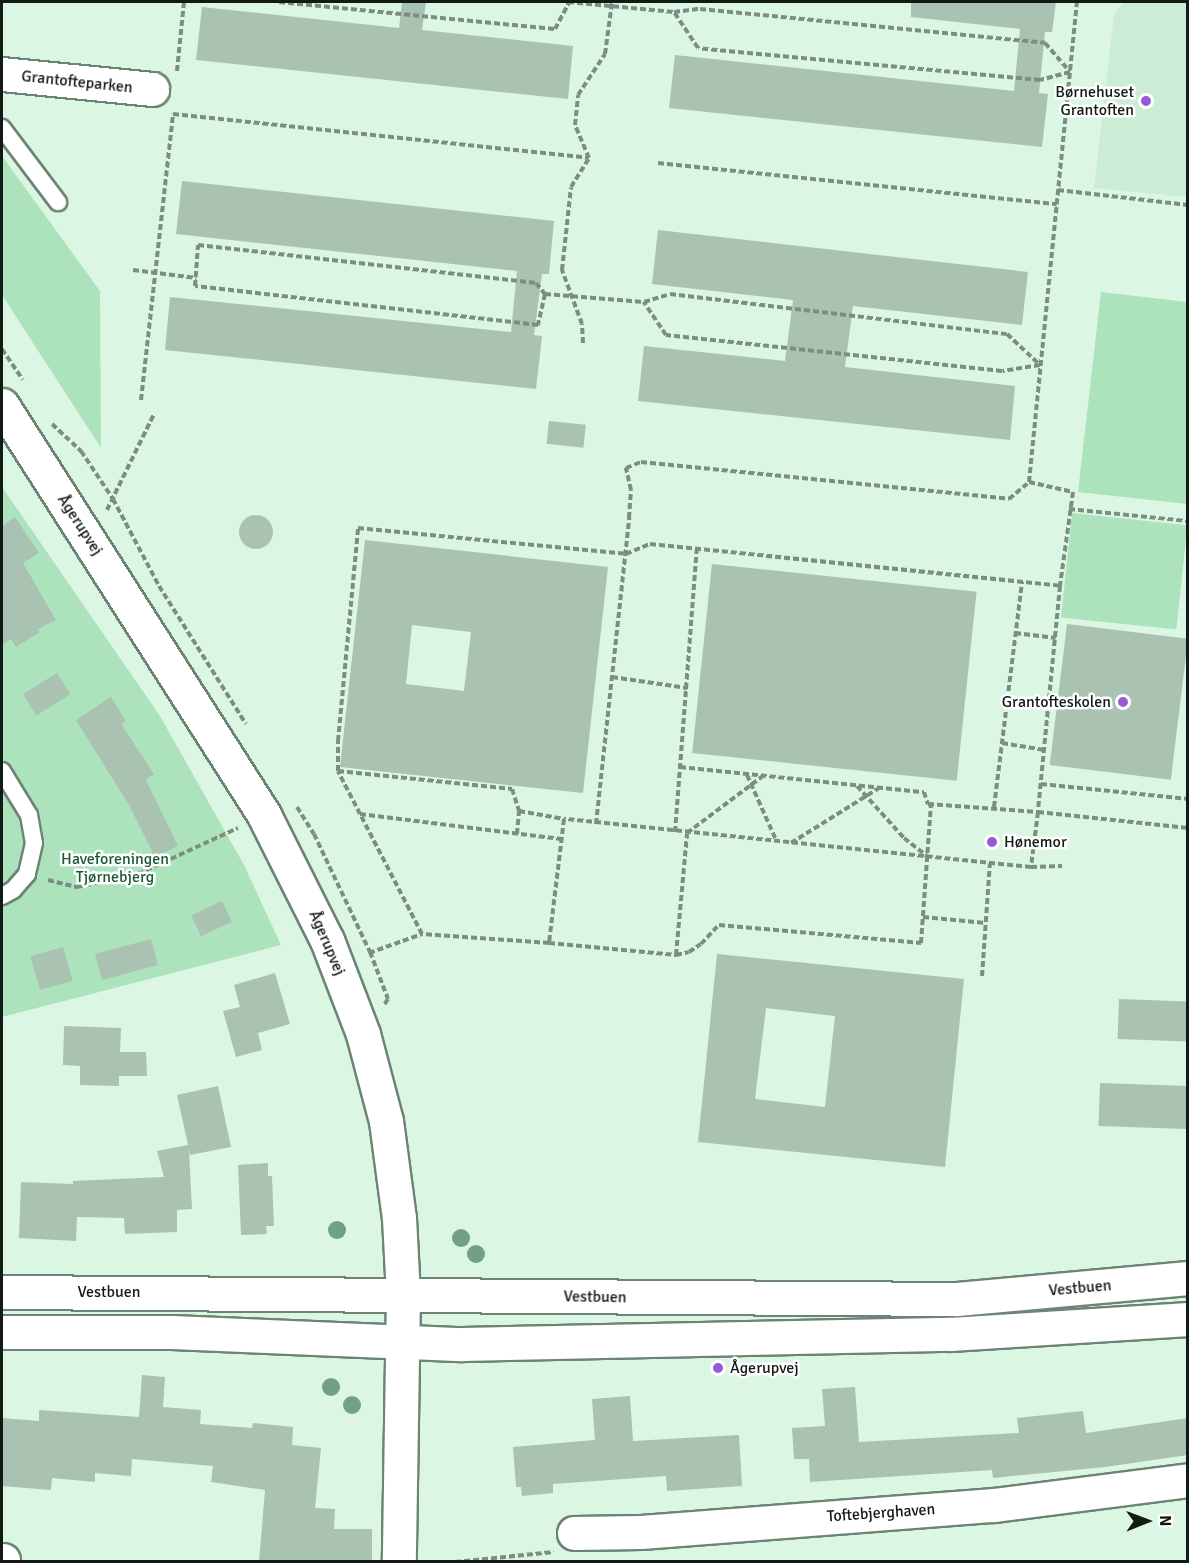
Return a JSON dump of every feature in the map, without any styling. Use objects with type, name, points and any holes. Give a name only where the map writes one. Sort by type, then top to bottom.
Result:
[{"type":"street","name":"Grantofteparken","points":[[2,74],[167,91]]},
{"type":"street","name":"Ågerupvej","points":[[2,405],[264,815],[300,882],[336,962],[364,1036],[386,1121],[399,1218],[403,1294],[399,1562]]},
{"type":"street","name":"Vestbuen","points":[[2,1292],[957,1299],[1188,1278]]},
{"type":"street","points":[[2,1332],[172,1332],[472,1344],[951,1334],[1188,1319]]},
{"type":"street","name":"Toftebjerghaven","points":[[574,1533],[641,1532],[994,1505],[1188,1480]]},
{"type":"lane","points":[[2,128],[58,202]]},
{"type":"lane","points":[[2,771],[28,815],[34,843],[27,874],[13,890],[2,896]]},
{"type":"path","points":[[141,400],[173,114],[167,91],[184,2]]},
{"type":"path","points":[[279,2],[555,29],[568,2],[611,4],[674,12],[699,9],[1045,43],[1070,72]]},
{"type":"path","points":[[597,824],[626,554],[631,490],[627,468],[641,462],[1009,499],[1029,482],[1077,2]]},
{"type":"path","points":[[589,158],[575,125],[578,95],[605,54],[611,4]]},
{"type":"path","points":[[674,12],[698,48],[1040,80],[1070,72]]},
{"type":"path","points":[[173,114],[589,158]]},
{"type":"path","points":[[583,343],[584,332],[562,270],[571,187],[589,158]]},
{"type":"path","points":[[658,163],[1057,204]]},
{"type":"path","points":[[1058,190],[1188,205]]},
{"type":"path","points":[[198,245],[537,283],[545,294],[538,325],[195,286],[196,278],[198,245]]},
{"type":"path","points":[[134,270],[196,278]]},
{"type":"path","points":[[545,294],[644,302],[670,294],[1007,334],[1040,365]]},
{"type":"path","points":[[644,302],[666,335],[1002,370],[1040,365]]},
{"type":"path","points":[[91,542],[154,414]]},
{"type":"path","points":[[1029,482],[1073,492],[1060,586],[1041,784],[1030,867]]},
{"type":"path","points":[[1069,509],[1188,521]]},
{"type":"path","points":[[422,934],[338,771],[338,741],[358,528],[626,554],[650,544],[1060,586]]},
{"type":"path","points":[[675,832],[698,549]]},
{"type":"path","points":[[994,807],[1022,582]]},
{"type":"path","points":[[1016,633],[1056,638]]},
{"type":"path","points":[[612,677],[687,688]]},
{"type":"path","points":[[1002,743],[1044,750]]},
{"type":"path","points":[[336,962],[422,934],[676,955],[689,952],[701,944],[719,925],[921,943],[931,804],[924,792],[680,767]]},
{"type":"path","points":[[338,771],[512,789],[519,811],[517,834]]},
{"type":"path","points":[[747,774],[777,842]]},
{"type":"path","points":[[676,955],[687,833],[751,783],[764,776]]},
{"type":"path","points":[[1041,784],[1188,799]]},
{"type":"path","points":[[856,786],[904,838],[928,857]]},
{"type":"path","points":[[790,843],[879,788]]},
{"type":"path","points":[[931,804],[994,807],[1188,828]]},
{"type":"path","points":[[519,811],[597,824],[675,832],[1030,867],[1062,866]]},
{"type":"path","points":[[359,814],[561,839]]},
{"type":"path","points":[[27,874],[77,887],[138,874],[264,815]]},
{"type":"path","points":[[549,943],[564,819]]},
{"type":"path","points":[[982,976],[990,863]]},
{"type":"path","points":[[923,917],[986,923]]},
{"type":"path","points":[[455,1562],[552,1553],[574,1533]]},
{"type":"shaded area","name":"Børnehuset Grantoften","points":[[1124,2],[1187,2],[1187,197],[1094,188],[1114,14]]},
{"type":"green space","points":[[2,156],[100,291],[101,448],[2,295]]},
{"type":"green space","points":[[1101,292],[1187,302],[1187,504],[1078,492]]},
{"type":"green space","name":"Haveforeningen Tjørnebjerg","points":[[2,487],[160,716],[244,865],[281,945],[2,1017]]},
{"type":"green space","points":[[1072,513],[1187,525],[1176,630],[1061,617]]},
{"type":"building","points":[[402,2],[426,2],[422,30],[573,46],[568,99],[196,60],[202,7],[399,28]]},
{"type":"building","points":[[911,2],[1056,2],[1052,32],[1045,32],[1039,93],[1048,94],[1042,147],[669,108],[675,55],[1014,91],[1020,29],[911,17]]},
{"type":"building","points":[[182,181],[554,221],[549,274],[542,274],[534,335],[542,336],[536,389],[165,350],[170,297],[511,332],[517,271],[176,234]]},
{"type":"building","points":[[658,230],[1028,272],[1022,325],[853,306],[845,367],[1015,386],[1010,440],[638,401],[644,346],[785,361],[793,300],[652,284]]},
{"type":"building","points":[[549,421],[586,425],[583,448],[547,444]]},
{"type":"building","points":[[256,515],[268,520],[273,532],[268,544],[256,549],[244,544],[239,532],[244,520]]},
{"type":"building","points":[[15,517],[39,553],[23,563],[56,620],[38,629],[40,632],[16,647],[11,639],[2,645],[2,526]]},
{"type":"building","points":[[365,540],[608,567],[583,793],[340,767]],"holes":[[[412,625],[471,632],[464,691],[406,684]]]},
{"type":"building","points":[[712,564],[977,592],[957,781],[692,753]]},
{"type":"building","name":"Grantofteskolen","points":[[1067,624],[1188,639],[1171,780],[1050,765]]},
{"type":"building","points":[[57,673],[70,694],[36,715],[23,694]]},
{"type":"building","points":[[111,697],[126,721],[121,724],[154,774],[146,780],[178,846],[155,857],[129,805],[76,720]]},
{"type":"building","points":[[222,901],[232,922],[201,936],[191,915]]},
{"type":"building","points":[[151,939],[158,965],[102,980],[95,954]]},
{"type":"building","points":[[63,947],[73,981],[40,990],[30,956]]},
{"type":"building","points":[[717,954],[964,979],[945,1167],[698,1142]],"holes":[[[766,1008],[835,1016],[825,1107],[755,1099]]]},
{"type":"building","points":[[275,973],[290,1024],[258,1033],[262,1050],[236,1057],[223,1011],[240,1007],[234,985]]},
{"type":"building","points":[[1119,999],[1188,1001],[1187,1041],[1118,1039]]},
{"type":"building","points":[[64,1026],[121,1028],[120,1052],[146,1052],[147,1076],[119,1076],[119,1086],[80,1085],[80,1066],[63,1065]]},
{"type":"building","points":[[1100,1083],[1188,1086],[1186,1129],[1098,1126]]},
{"type":"building","points":[[218,1086],[231,1147],[190,1155],[189,1150],[192,1209],[177,1210],[177,1232],[125,1234],[124,1218],[77,1217],[76,1241],[19,1238],[21,1182],[73,1184],[73,1181],[164,1177],[157,1151],[188,1145],[177,1095]]},
{"type":"building","points":[[268,1163],[268,1176],[272,1176],[274,1226],[266,1226],[267,1234],[241,1235],[238,1165]]},
{"type":"building","points":[[142,1375],[165,1377],[163,1407],[201,1410],[200,1424],[252,1428],[253,1423],[293,1427],[292,1445],[321,1448],[315,1508],[335,1509],[334,1529],[372,1529],[372,1560],[259,1562],[265,1490],[211,1482],[213,1466],[132,1459],[131,1476],[95,1473],[95,1482],[52,1478],[51,1490],[2,1486],[2,1418],[39,1421],[39,1410],[139,1417]]},
{"type":"building","points":[[855,1387],[859,1442],[1019,1433],[1017,1418],[1083,1411],[1086,1433],[1188,1418],[1188,1455],[1105,1467],[993,1478],[992,1470],[810,1482],[809,1459],[794,1459],[792,1428],[825,1426],[822,1389]]},
{"type":"building","points":[[630,1396],[633,1441],[739,1435],[742,1486],[667,1491],[666,1476],[553,1484],[553,1493],[522,1496],[521,1487],[516,1487],[513,1447],[595,1440],[592,1399]]},
{"type":"place","name":"Børnehuset Grantoften","points":[[1146,101]]},
{"type":"place","name":"Grantofteskolen","points":[[1123,702]]},
{"type":"place","name":"Hønemor","points":[[992,842]]},
{"type":"place","name":"Ågerupvej","points":[[718,1368]]}]
